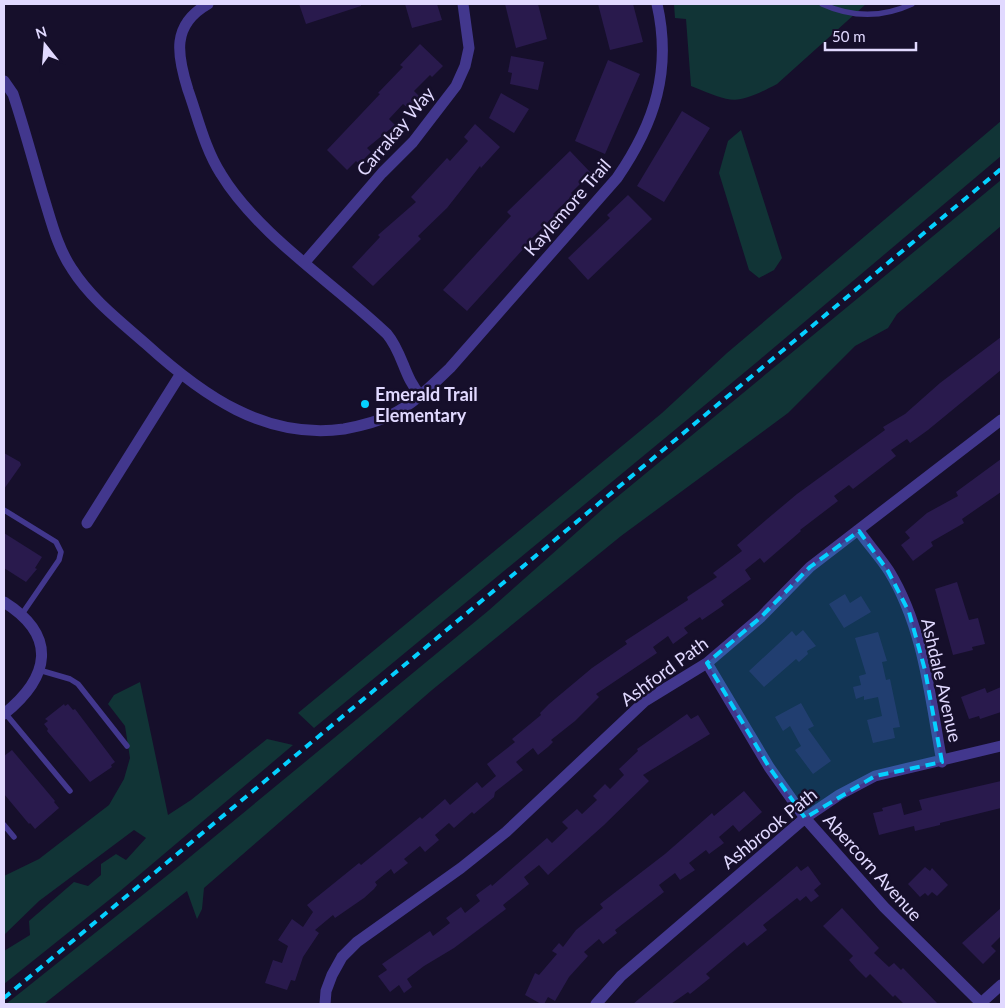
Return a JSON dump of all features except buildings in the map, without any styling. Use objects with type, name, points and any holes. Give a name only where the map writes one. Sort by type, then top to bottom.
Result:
[{"type":"street","points":[[208,4],[193,14],[188,21],[180,37],[178,50],[181,68],[206,143],[219,172],[231,191],[252,216],[387,334],[395,344],[408,382],[420,396]]},
{"type":"street","name":"Carrakay Way","points":[[304,262],[382,173],[413,142],[456,86],[466,66],[469,48],[463,4]]},
{"type":"street","name":"Kaylemore Trail","points":[[4,81],[13,94],[55,233],[72,269],[88,292],[180,375],[230,408],[263,422],[303,430],[326,431],[376,422],[392,415],[420,396],[450,368],[617,178],[633,155],[650,116],[664,65],[657,4]]},
{"type":"street","points":[[87,523],[180,375]]},
{"type":"street","name":"Ashford Path","points":[[325,1004],[326,991],[332,975],[342,957],[357,942],[461,868],[506,832],[645,701],[707,663],[762,617],[810,567],[1001,420]]},
{"type":"street","name":"Ashdale Avenue","points":[[859,531],[888,571],[909,612],[925,670],[942,762]]},
{"type":"street","points":[[4,602],[22,614],[32,624],[40,640],[41,656],[34,682],[19,701],[4,712]]},
{"type":"street","name":"Abercorn Avenue","points":[[707,663],[769,767],[805,818],[884,907],[981,1004]]},
{"type":"street","name":"Ashbrook Path","points":[[596,1004],[621,976],[805,818],[838,795],[875,776],[942,762],[1001,746]]},
{"type":"street","points":[[981,1004],[1001,984]]},
{"type":"lane","points":[[822,4],[838,11],[863,16],[894,12],[912,4]]},
{"type":"lane","points":[[4,510],[56,542],[61,552],[59,560],[22,614]]},
{"type":"lane","points":[[38,669],[70,679],[78,684],[127,746]]},
{"type":"lane","points":[[4,712],[70,791]]},
{"type":"lane","points":[[4,825],[14,837]]},
{"type":"highlighted area","points":[[859,531],[888,571],[909,612],[925,670],[942,762],[875,776],[805,818],[769,767],[707,663],[761,617],[810,567]]},
{"type":"green space","points":[[674,4],[866,4],[777,84],[752,96],[734,100],[716,96],[691,86],[686,19],[675,18]]},
{"type":"green space","points":[[1001,121],[1001,156],[757,362],[314,728],[298,713],[662,413],[727,353]]},
{"type":"green space","points":[[741,130],[782,258],[774,270],[759,278],[749,270],[719,173],[728,141]]},
{"type":"green space","points":[[1001,180],[1001,226],[897,314],[888,328],[855,346],[788,413],[621,536],[432,690],[204,888],[202,909],[197,919],[187,891],[44,1004],[6,1004],[179,866],[488,611],[605,507]]},
{"type":"green space","points":[[140,682],[168,815],[191,800],[267,739],[293,745],[119,892],[4,984],[4,951],[30,935],[29,921],[74,882],[88,886],[101,875],[101,864],[116,854],[126,860],[146,838],[134,830],[39,901],[4,935],[4,876],[39,859],[109,805],[124,779],[130,758],[125,726],[108,704],[114,695]]},
{"type":"railway","points":[[4,998],[1001,169]]},
{"type":"place","name":"Emerald Trail Elementary","points":[[365,404]]}]
